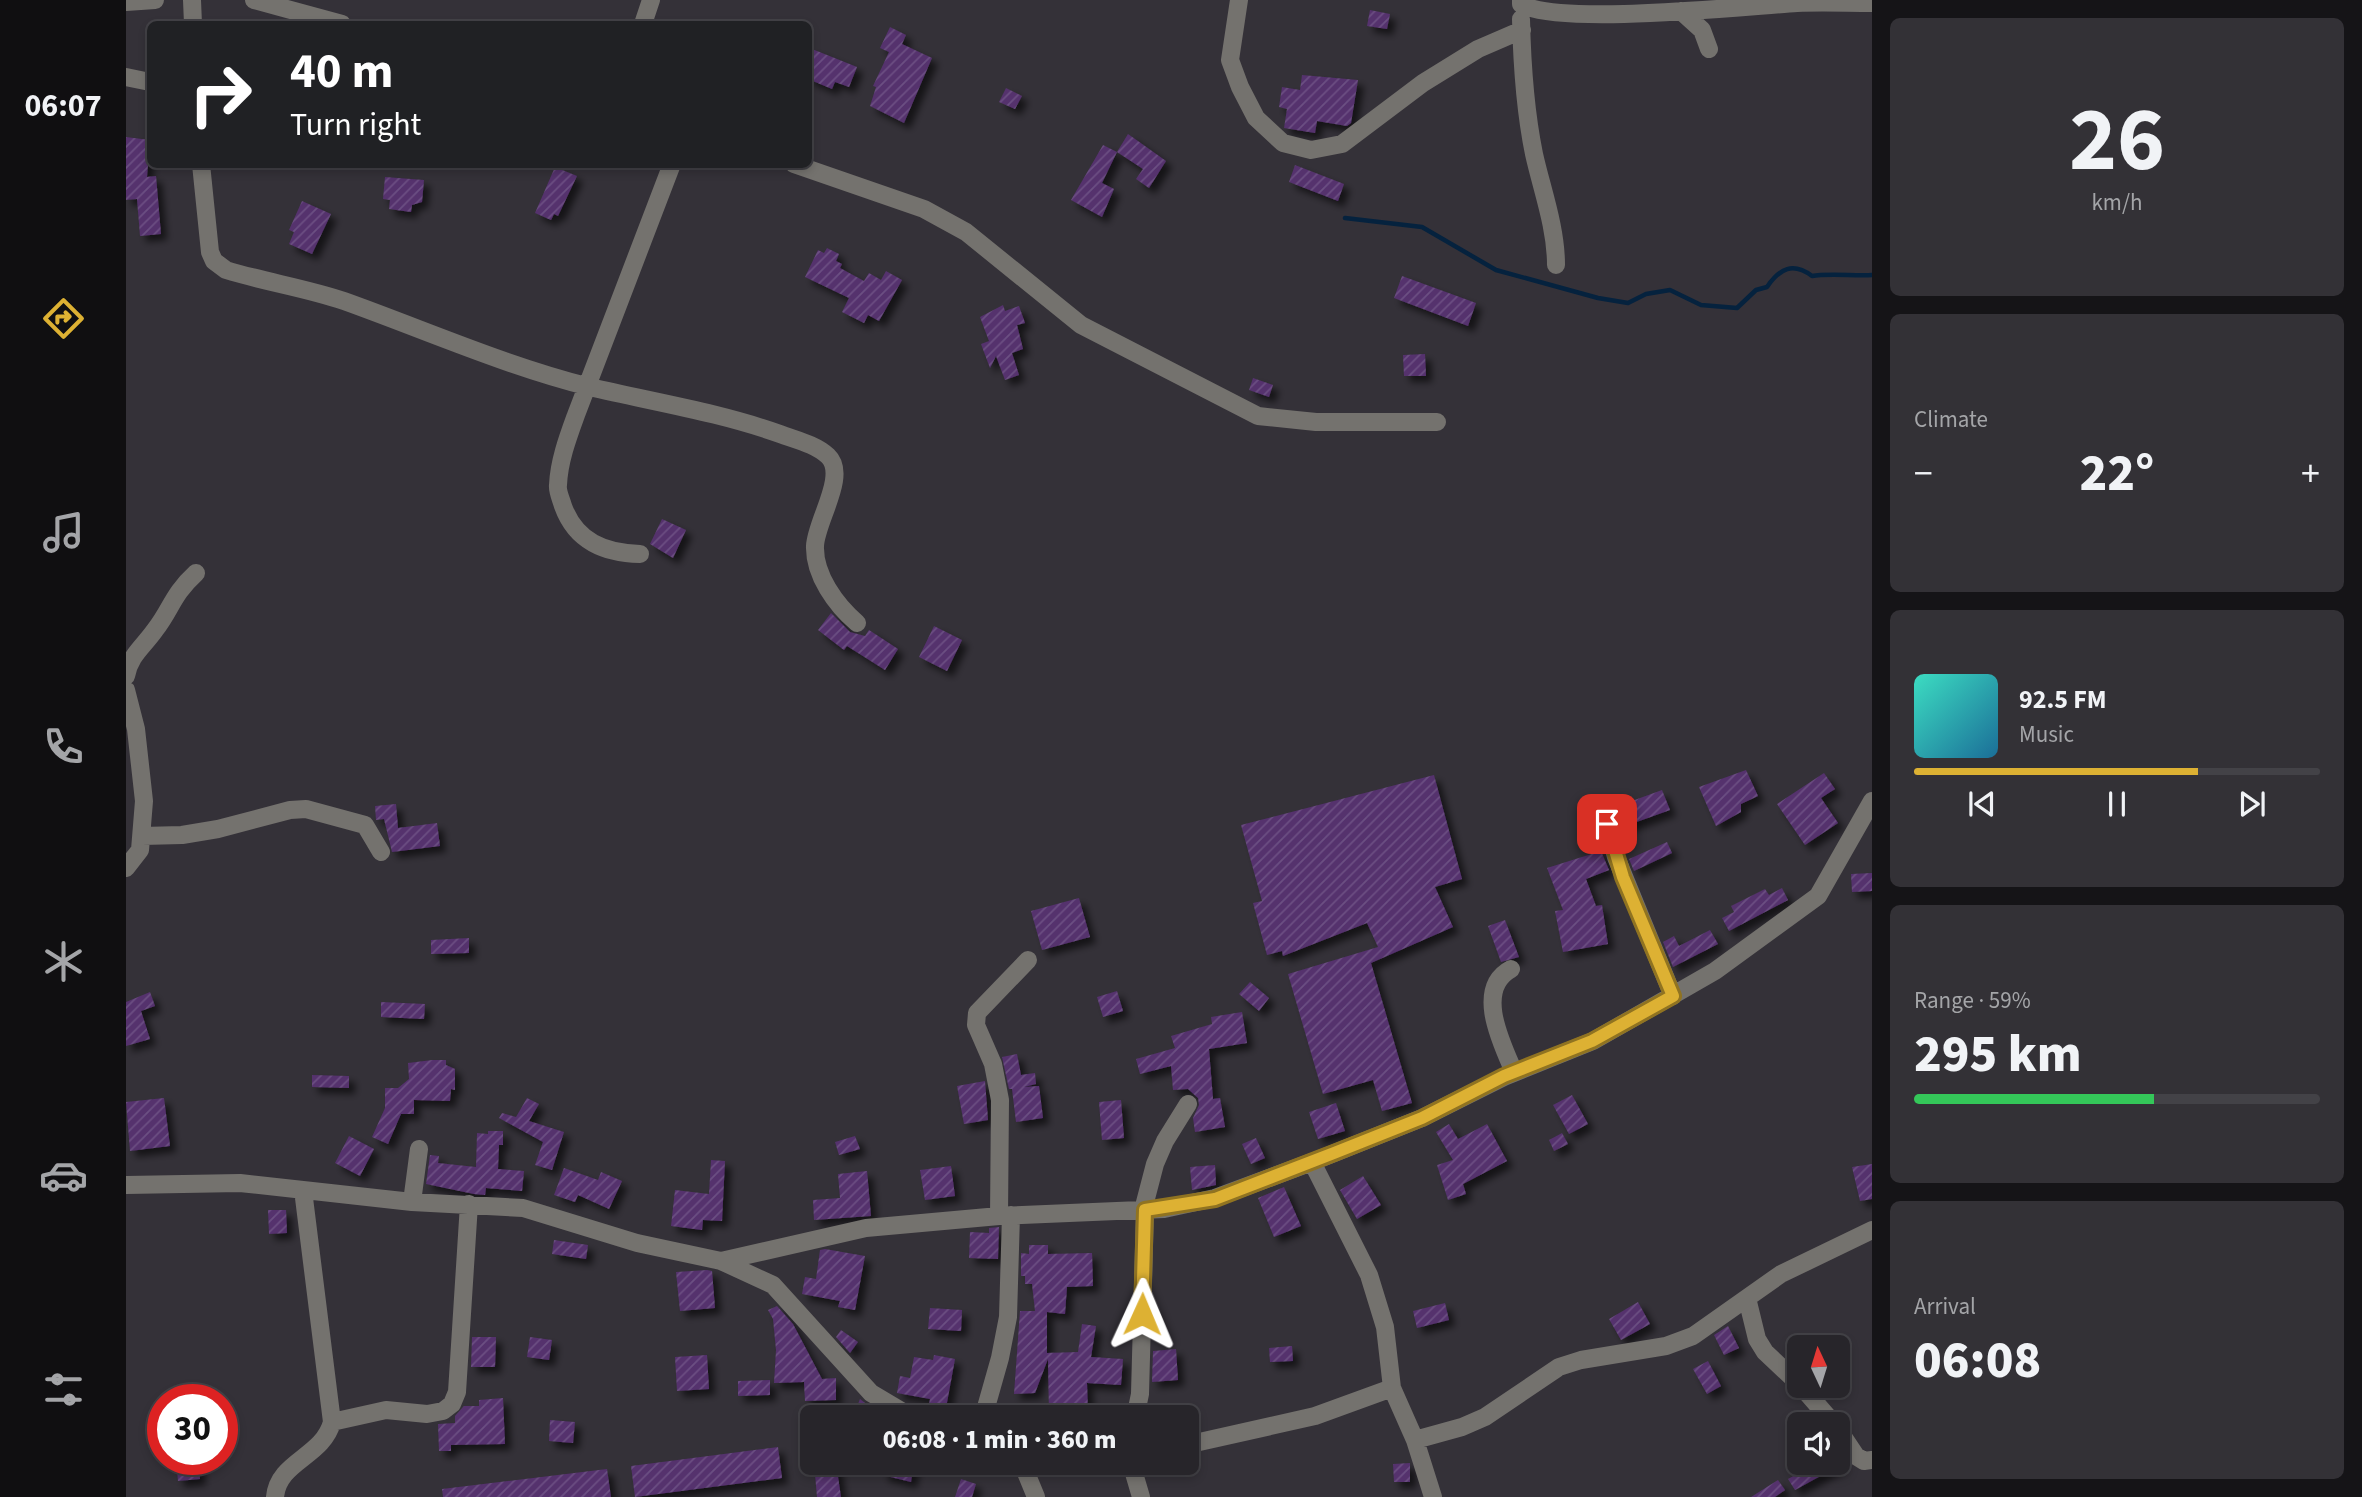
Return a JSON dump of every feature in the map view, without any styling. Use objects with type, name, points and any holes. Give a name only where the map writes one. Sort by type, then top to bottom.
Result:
[{"type":"street","points":[[126,2],[155,0]]},
{"type":"street","points":[[192,0],[193,21]]},
{"type":"street","points":[[254,0],[331,21]]},
{"type":"street","points":[[644,21],[652,0]]},
{"type":"street","points":[[1239,0],[1230,60],[1240,87],[1256,118],[1283,143],[1311,150],[1342,144],[1423,83],[1478,49],[1522,30]]},
{"type":"street","points":[[1521,2],[1525,92],[1534,153],[1556,248],[1556,265]]},
{"type":"street","points":[[1521,2],[1531,10],[1543,11],[1681,11],[1797,2],[1872,3]]},
{"type":"street","points":[[1681,11],[1702,30],[1709,49]]},
{"type":"street","points":[[126,77],[147,81]]},
{"type":"street","points":[[201,168],[210,252],[214,261],[226,270],[342,300],[589,387],[746,421],[813,446],[830,457],[836,472],[835,482],[817,535],[817,562],[840,608],[857,623]]},
{"type":"street","points":[[640,554],[611,553],[586,541],[567,516],[557,487],[565,447],[671,168]]},
{"type":"street","points":[[806,168],[924,209],[966,232],[1081,325],[1258,416],[1316,422],[1437,422]]},
{"type":"street","points":[[126,676],[131,658],[156,629],[177,590],[196,573]]},
{"type":"street","points":[[126,690],[136,729],[144,801],[140,850],[126,868]]},
{"type":"street","points":[[721,1261],[866,1228],[1005,1215],[1144,1210],[1215,1199],[1312,1162],[1422,1118],[1514,1072],[1592,1041],[1725,964],[1818,896],[1872,801]]},
{"type":"street","points":[[142,836],[182,835],[218,829],[276,812],[306,810],[365,825],[381,852]]},
{"type":"street","points":[[1607,824],[1621,870],[1673,996]]},
{"type":"street","points":[[987,1405],[1008,1317],[1000,1100],[993,1064],[976,1025],[977,1013],[1028,960]]},
{"type":"street","points":[[1511,969],[1503,973],[1495,985],[1493,1003],[1502,1044],[1514,1072]]},
{"type":"street","points":[[1138,1405],[1144,1210],[1155,1164],[1188,1104]]},
{"type":"street","points":[[412,1202],[419,1149]]},
{"type":"street","points":[[1312,1162],[1369,1275],[1385,1327],[1392,1388],[1415,1440],[1433,1497]]},
{"type":"street","points":[[126,1185],[240,1183],[412,1202],[523,1208],[637,1243],[721,1261],[773,1285],[872,1393],[892,1405]]},
{"type":"street","points":[[275,1497],[283,1473],[320,1444],[329,1434],[332,1422],[303,1190]]},
{"type":"street","points":[[332,1422],[386,1410],[427,1414],[443,1411],[452,1405],[457,1392],[469,1204]]},
{"type":"street","points":[[1415,1440],[1462,1427],[1485,1417],[1559,1367],[1581,1360],[1666,1346],[1693,1336],[1781,1274],[1872,1230]]},
{"type":"street","points":[[1747,1298],[1758,1339],[1765,1352],[1787,1373]]},
{"type":"street","points":[[1199,1442],[1303,1419],[1392,1388]]},
{"type":"street","points":[[1811,1398],[1824,1412]]},
{"type":"street","points":[[1850,1447],[1856,1456],[1864,1461],[1872,1460]]},
{"type":"street","points":[[1028,1475],[1036,1497]]},
{"type":"street","points":[[1135,1475],[1141,1497]]},
{"type":"building","points":[[1370,10],[1390,14],[1387,29],[1367,26]]},
{"type":"building","points":[[890,27],[906,35],[902,44],[932,58],[904,123],[870,106],[876,87],[873,86],[889,52],[880,48]]},
{"type":"building","points":[[812,49],[857,67],[849,87],[835,82],[832,89],[812,81]]},
{"type":"building","points":[[1302,75],[1358,80],[1351,123],[1347,126],[1317,121],[1315,133],[1284,128],[1287,109],[1279,107],[1282,87],[1300,90]]},
{"type":"building","points":[[1006,88],[1022,96],[1015,109],[999,102]]},
{"type":"building","points":[[1128,134],[1166,161],[1149,188],[1136,179],[1143,169],[1117,152]]},
{"type":"building","points":[[126,137],[147,140],[147,177],[156,176],[161,234],[140,236],[137,199],[126,200]]},
{"type":"building","points":[[1103,145],[1117,152],[1102,183],[1114,189],[1102,217],[1071,200]]},
{"type":"building","points":[[1295,165],[1344,184],[1338,201],[1289,182]]},
{"type":"building","points":[[555,168],[577,176],[558,216],[554,214],[551,220],[535,213]]},
{"type":"building","points":[[385,177],[424,180],[422,202],[412,205],[411,212],[389,209],[390,200],[383,199]]},
{"type":"building","points":[[302,201],[331,214],[312,254],[289,244],[294,232],[289,230]]},
{"type":"building","points":[[827,248],[839,254],[836,261],[842,264],[840,268],[864,281],[869,273],[881,280],[886,271],[902,280],[879,321],[868,315],[864,323],[842,312],[849,298],[805,277],[818,250],[824,253]]},
{"type":"building","points":[[1402,276],[1476,303],[1468,326],[1394,298]]},
{"type":"building","points":[[1003,305],[1005,311],[1019,306],[1025,323],[1017,325],[1023,349],[1012,353],[1019,375],[1005,380],[996,356],[990,368],[981,344],[989,341],[980,317]]},
{"type":"building","points":[[1425,354],[1426,376],[1404,376],[1403,355]]},
{"type":"building","points":[[1253,378],[1273,385],[1269,397],[1249,390]]},
{"type":"building","points":[[662,519],[686,530],[673,558],[650,544]]},
{"type":"building","points":[[831,613],[850,632],[865,636],[869,630],[898,649],[885,670],[847,646],[844,650],[818,630]]},
{"type":"building","points":[[934,626],[962,640],[947,671],[919,657]]},
{"type":"building","points":[[1746,770],[1758,796],[1741,804],[1741,812],[1716,826],[1699,787]]},
{"type":"building","points":[[1824,773],[1835,789],[1821,798],[1838,823],[1805,845],[1777,804]]},
{"type":"building","points":[[1434,775],[1462,879],[1435,887],[1453,927],[1371,963],[1412,1103],[1382,1111],[1373,1080],[1323,1094],[1288,974],[1378,947],[1367,923],[1283,956],[1282,951],[1267,955],[1253,903],[1262,901],[1241,825]]},
{"type":"building","points":[[1662,790],[1670,810],[1620,828],[1610,809]]},
{"type":"building","points":[[396,804],[398,828],[437,823],[440,846],[392,852],[384,819],[376,820],[375,806]]},
{"type":"building","points":[[1667,842],[1672,853],[1634,871],[1629,859]]},
{"type":"building","points":[[1601,851],[1609,870],[1586,879],[1596,906],[1602,905],[1608,944],[1563,952],[1555,911],[1563,910],[1547,868]]},
{"type":"building","points":[[1872,873],[1872,891],[1852,892],[1851,874]]},
{"type":"building","points":[[1782,888],[1788,900],[1729,931],[1722,918],[1734,912],[1731,906],[1765,889],[1769,895]]},
{"type":"building","points":[[1079,898],[1090,937],[1042,950],[1031,911]]},
{"type":"building","points":[[1505,920],[1519,957],[1501,962],[1488,926]]},
{"type":"building","points":[[1710,930],[1718,944],[1673,967],[1663,942],[1674,936],[1679,946]]},
{"type":"building","points":[[469,938],[469,953],[431,954],[431,940]]},
{"type":"building","points":[[1250,982],[1269,998],[1259,1011],[1239,994]]},
{"type":"building","points":[[1117,991],[1123,1011],[1103,1017],[1097,997]]},
{"type":"building","points":[[150,992],[155,1006],[141,1011],[150,1039],[126,1046],[126,1002]]},
{"type":"building","points":[[381,1002],[425,1004],[424,1019],[381,1017]]},
{"type":"building","points":[[1242,1012],[1247,1043],[1209,1049],[1213,1099],[1220,1098],[1225,1127],[1195,1132],[1193,1118],[1199,1105],[1198,1098],[1188,1089],[1173,1090],[1171,1066],[1140,1074],[1136,1059],[1175,1048],[1171,1036],[1212,1024],[1211,1017]]},
{"type":"building","points":[[1017,1054],[1021,1075],[1035,1073],[1036,1084],[1024,1087],[1039,1086],[1043,1118],[1016,1122],[1012,1089],[1009,1089],[1002,1057]]},
{"type":"building","points":[[446,1060],[446,1065],[455,1069],[455,1090],[451,1089],[450,1101],[414,1100],[414,1114],[401,1114],[388,1144],[372,1137],[385,1108],[385,1088],[398,1088],[409,1079],[408,1063]]},
{"type":"building","points":[[312,1075],[349,1076],[349,1088],[312,1087]]},
{"type":"building","points":[[985,1081],[988,1120],[964,1124],[957,1086]]},
{"type":"building","points":[[1572,1095],[1588,1124],[1569,1134],[1553,1105]]},
{"type":"building","points":[[164,1098],[170,1146],[130,1151],[126,1102]]},
{"type":"building","points":[[527,1098],[539,1104],[529,1121],[564,1132],[552,1170],[535,1165],[543,1142],[499,1118],[502,1113],[516,1117]]},
{"type":"building","points":[[1121,1100],[1124,1138],[1102,1140],[1099,1102]]},
{"type":"building","points":[[1336,1103],[1345,1131],[1318,1139],[1309,1112]]},
{"type":"building","points":[[1449,1124],[1458,1139],[1487,1124],[1507,1161],[1463,1184],[1466,1194],[1448,1200],[1437,1165],[1453,1160],[1436,1132]]},
{"type":"building","points":[[488,1131],[503,1131],[503,1145],[499,1145],[498,1169],[524,1171],[522,1191],[486,1188],[485,1195],[426,1184],[430,1155],[439,1156],[438,1163],[476,1167],[477,1133],[488,1134]]},
{"type":"building","points":[[1562,1133],[1568,1144],[1554,1151],[1549,1140]]},
{"type":"building","points":[[349,1136],[374,1149],[360,1176],[335,1163]]},
{"type":"building","points":[[855,1136],[860,1149],[839,1155],[835,1142]]},
{"type":"building","points":[[1256,1138],[1265,1158],[1251,1164],[1242,1144]]},
{"type":"building","points":[[711,1160],[725,1161],[722,1221],[703,1220],[702,1230],[671,1226],[675,1190],[709,1194]]},
{"type":"building","points":[[1872,1164],[1872,1199],[1860,1201],[1852,1167]]},
{"type":"building","points":[[1215,1165],[1216,1185],[1192,1190],[1190,1167]]},
{"type":"building","points":[[951,1166],[955,1196],[925,1200],[920,1170]]},
{"type":"building","points":[[564,1168],[598,1180],[601,1172],[622,1181],[609,1209],[578,1195],[575,1202],[554,1195]]},
{"type":"building","points":[[867,1171],[871,1216],[814,1220],[813,1200],[840,1198],[838,1174]]},
{"type":"building","points":[[1363,1176],[1381,1205],[1357,1219],[1340,1190]]},
{"type":"building","points":[[1284,1187],[1301,1226],[1274,1237],[1258,1198]]},
{"type":"building","points":[[268,1210],[286,1210],[287,1233],[269,1234]]},
{"type":"building","points":[[999,1227],[998,1259],[969,1258],[970,1232],[989,1233],[989,1228]]},
{"type":"building","points":[[554,1240],[588,1245],[586,1259],[552,1254]]},
{"type":"building","points":[[1029,1245],[1048,1245],[1048,1254],[1092,1253],[1093,1286],[1067,1287],[1065,1314],[1047,1312],[1047,1353],[1078,1352],[1082,1324],[1096,1326],[1091,1357],[1123,1359],[1121,1385],[1087,1383],[1088,1405],[1049,1405],[1048,1359],[1035,1393],[1014,1394],[1020,1311],[1035,1311],[1032,1284],[1025,1284],[1025,1276],[1021,1276],[1021,1253],[1029,1254]]},
{"type":"building","points":[[820,1250],[865,1256],[855,1310],[838,1307],[840,1301],[802,1294],[805,1277],[816,1279]]},
{"type":"building","points":[[712,1271],[715,1308],[680,1311],[676,1272]]},
{"type":"building","points":[[1638,1302],[1650,1324],[1621,1340],[1609,1319]]},
{"type":"building","points":[[1445,1303],[1449,1320],[1417,1328],[1413,1311]]},
{"type":"building","points":[[777,1306],[793,1324],[822,1379],[836,1378],[836,1400],[805,1401],[804,1382],[774,1383],[776,1350],[773,1319],[768,1310]]},
{"type":"building","points":[[930,1308],[962,1310],[961,1331],[928,1329]]},
{"type":"building","points":[[1728,1326],[1739,1348],[1724,1355],[1714,1335]]},
{"type":"building","points":[[841,1330],[858,1342],[850,1353],[836,1337]]},
{"type":"building","points":[[472,1337],[496,1337],[495,1367],[471,1367]]},
{"type":"building","points":[[530,1337],[552,1340],[549,1360],[527,1357]]},
{"type":"building","points":[[1292,1346],[1293,1361],[1270,1362],[1269,1348]]},
{"type":"building","points":[[1176,1349],[1178,1380],[1152,1382],[1153,1351]]},
{"type":"building","points":[[707,1355],[709,1389],[677,1391],[675,1357]]},
{"type":"building","points":[[934,1355],[955,1359],[947,1405],[929,1405],[930,1399],[897,1393],[900,1376],[910,1378],[914,1357],[933,1360]]},
{"type":"building","points":[[1708,1361],[1721,1386],[1707,1394],[1693,1369]]},
{"type":"building","points":[[770,1380],[770,1395],[738,1396],[738,1381]]},
{"type":"building","points":[[503,1398],[505,1444],[451,1445],[451,1451],[439,1451],[438,1424],[455,1423],[455,1416],[464,1406],[479,1406],[479,1400]]},
{"type":"building","points":[[550,1420],[575,1422],[573,1443],[549,1441]]},
{"type":"building","points":[[778,1447],[782,1478],[635,1497],[631,1466]]},
{"type":"building","points":[[1410,1463],[1410,1482],[1394,1482],[1393,1464]]},
{"type":"building","points":[[607,1469],[611,1497],[443,1497],[442,1489]]},
{"type":"building","points":[[177,1475],[200,1475],[200,1479],[178,1481]]},
{"type":"building","points":[[815,1475],[838,1475],[841,1497],[817,1497]]},
{"type":"building","points":[[882,1475],[912,1475],[911,1482]]},
{"type":"building","points":[[1795,1475],[1822,1475],[1795,1490],[1788,1479]]},
{"type":"building","points":[[961,1479],[976,1484],[972,1497],[955,1497]]},
{"type":"building","points":[[1778,1480],[1785,1490],[1775,1497],[1751,1497]]},
{"type":"waterway","points":[[1345,218],[1422,227],[1496,270],[1598,298],[1628,303],[1646,294],[1670,290],[1701,305],[1737,308],[1756,290],[1767,287],[1777,275],[1787,269],[1799,269],[1812,276],[1872,275]]},
{"type":"route","points":[[1142,1314],[1145,1210],[1215,1199],[1422,1118],[1504,1076],[1592,1041],[1673,996],[1623,877],[1607,824]]}]
